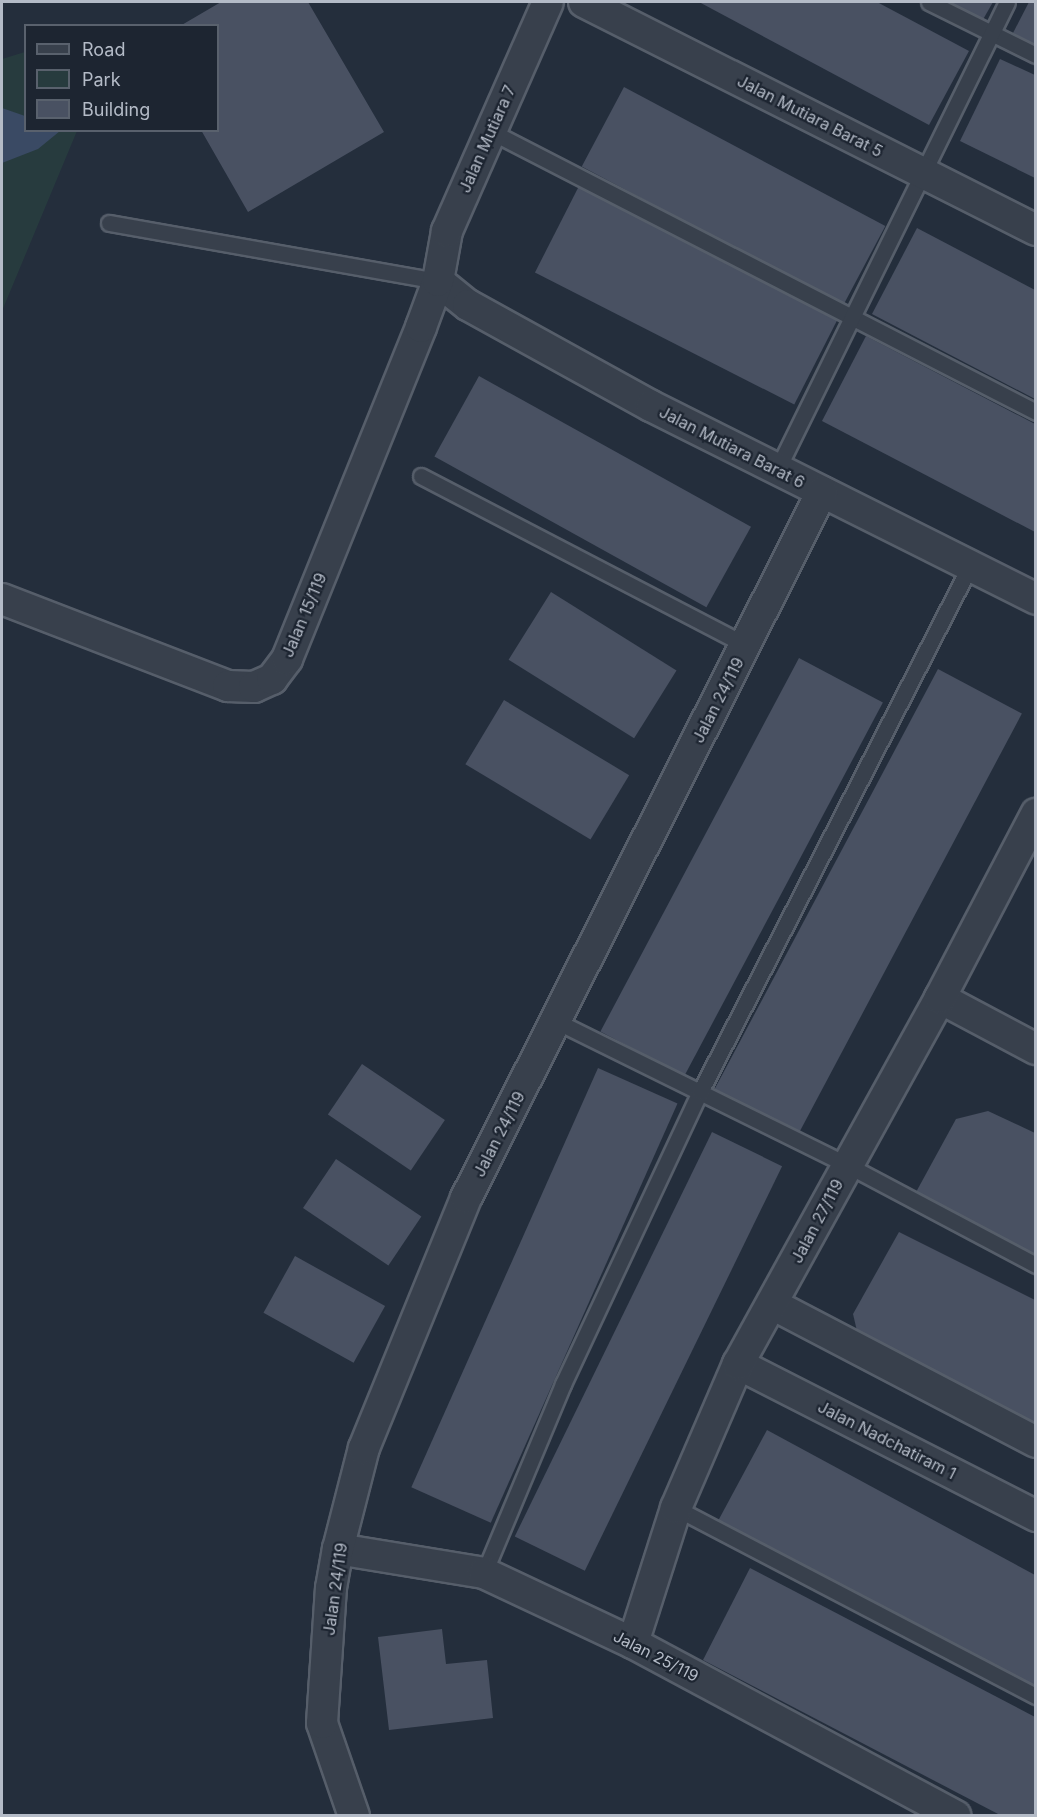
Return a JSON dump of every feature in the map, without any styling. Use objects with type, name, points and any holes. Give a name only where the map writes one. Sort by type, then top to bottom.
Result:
[{"type":"street","name":"Jalan Mutiara 7","points":[[438,281],[447,231],[548,2]]},
{"type":"street","name":"Jalan Mutiara Barat 5","points":[[584,2],[1035,230]]},
{"type":"street","name":"Jalan Mutiara Barat 6","points":[[438,281],[468,305],[651,406],[1035,598]]},
{"type":"street","name":"Jalan 15/119","points":[[2,598],[228,686],[254,687],[272,679],[287,659],[438,281]]},
{"type":"street","name":"Jalan 24/119","points":[[354,1815],[322,1723],[332,1588],[339,1549],[364,1448],[466,1198],[822,492]]},
{"type":"street","name":"Jalan 27/119","points":[[633,1643],[676,1508],[738,1364],[940,998],[1033,823]]},
{"type":"street","points":[[940,998],[1035,1049]]},
{"type":"street","points":[[772,1304],[1035,1442]]},
{"type":"street","name":"Jalan Nadchatiram 1","points":[[738,1364],[1035,1516]]},
{"type":"street","name":"Jalan 25/119","points":[[339,1549],[484,1573],[633,1643],[955,1815]]},
{"type":"lane","points":[[929,2],[1035,55]]},
{"type":"lane","points":[[777,470],[1007,2]]},
{"type":"lane","points":[[490,131],[1035,412]]},
{"type":"lane","points":[[110,223],[438,281]]},
{"type":"lane","points":[[422,476],[746,645]]},
{"type":"lane","points":[[484,1573],[563,1384],[700,1092],[970,566]]},
{"type":"lane","points":[[556,1020],[847,1165],[1035,1265]]},
{"type":"lane","points":[[676,1508],[1035,1696]]},
{"type":"green space","points":[[24,52],[24,132],[77,132],[2,311],[2,59]]},
{"type":"water","points":[[2,108],[24,116],[24,132],[59,132],[38,149],[2,163]]},
{"type":"building","points":[[221,2],[308,2],[384,132],[248,212],[202,132],[219,132],[219,24],[183,24]]},
{"type":"building","points":[[699,2],[877,2],[969,51],[929,125]]},
{"type":"building","points":[[940,2],[993,2],[981,23]]},
{"type":"building","points":[[1029,2],[1035,2],[1035,45],[1013,33]]},
{"type":"building","points":[[1000,59],[1035,75],[1035,178],[960,141]]},
{"type":"building","points":[[624,87],[885,226],[843,305],[582,166]]},
{"type":"building","points":[[579,186],[838,318],[794,405],[535,272]]},
{"type":"building","points":[[917,228],[1035,290],[1035,399],[872,314]]},
{"type":"building","points":[[866,336],[1035,424],[1035,532],[822,421]]},
{"type":"building","points":[[479,376],[751,527],[706,607],[434,456]]},
{"type":"building","points":[[551,592],[677,670],[634,738],[509,660]]},
{"type":"building","points":[[799,658],[883,703],[684,1076],[600,1031]]},
{"type":"building","points":[[938,669],[1022,714],[797,1137],[713,1093]]},
{"type":"building","points":[[504,700],[629,775],[591,839],[465,764]]},
{"type":"building","points":[[362,1064],[445,1120],[411,1170],[328,1115]]},
{"type":"building","points":[[598,1068],[677,1103],[491,1523],[411,1487]]},
{"type":"building","points":[[988,1111],[1035,1133],[1035,1258],[915,1194],[956,1119]]},
{"type":"building","points":[[712,1132],[782,1166],[585,1571],[515,1536]]},
{"type":"building","points":[[336,1159],[421,1217],[388,1266],[303,1208]]},
{"type":"building","points":[[899,1232],[1035,1300],[1035,1435],[861,1348],[853,1314]]},
{"type":"building","points":[[295,1256],[385,1306],[354,1363],[263,1313]]},
{"type":"building","points":[[767,1430],[1035,1575],[1035,1692],[718,1521]]},
{"type":"building","points":[[750,1568],[1035,1717],[1035,1815],[1000,1815],[703,1660]]},
{"type":"building","points":[[442,1629],[446,1664],[487,1660],[493,1718],[389,1730],[378,1637]]}]
